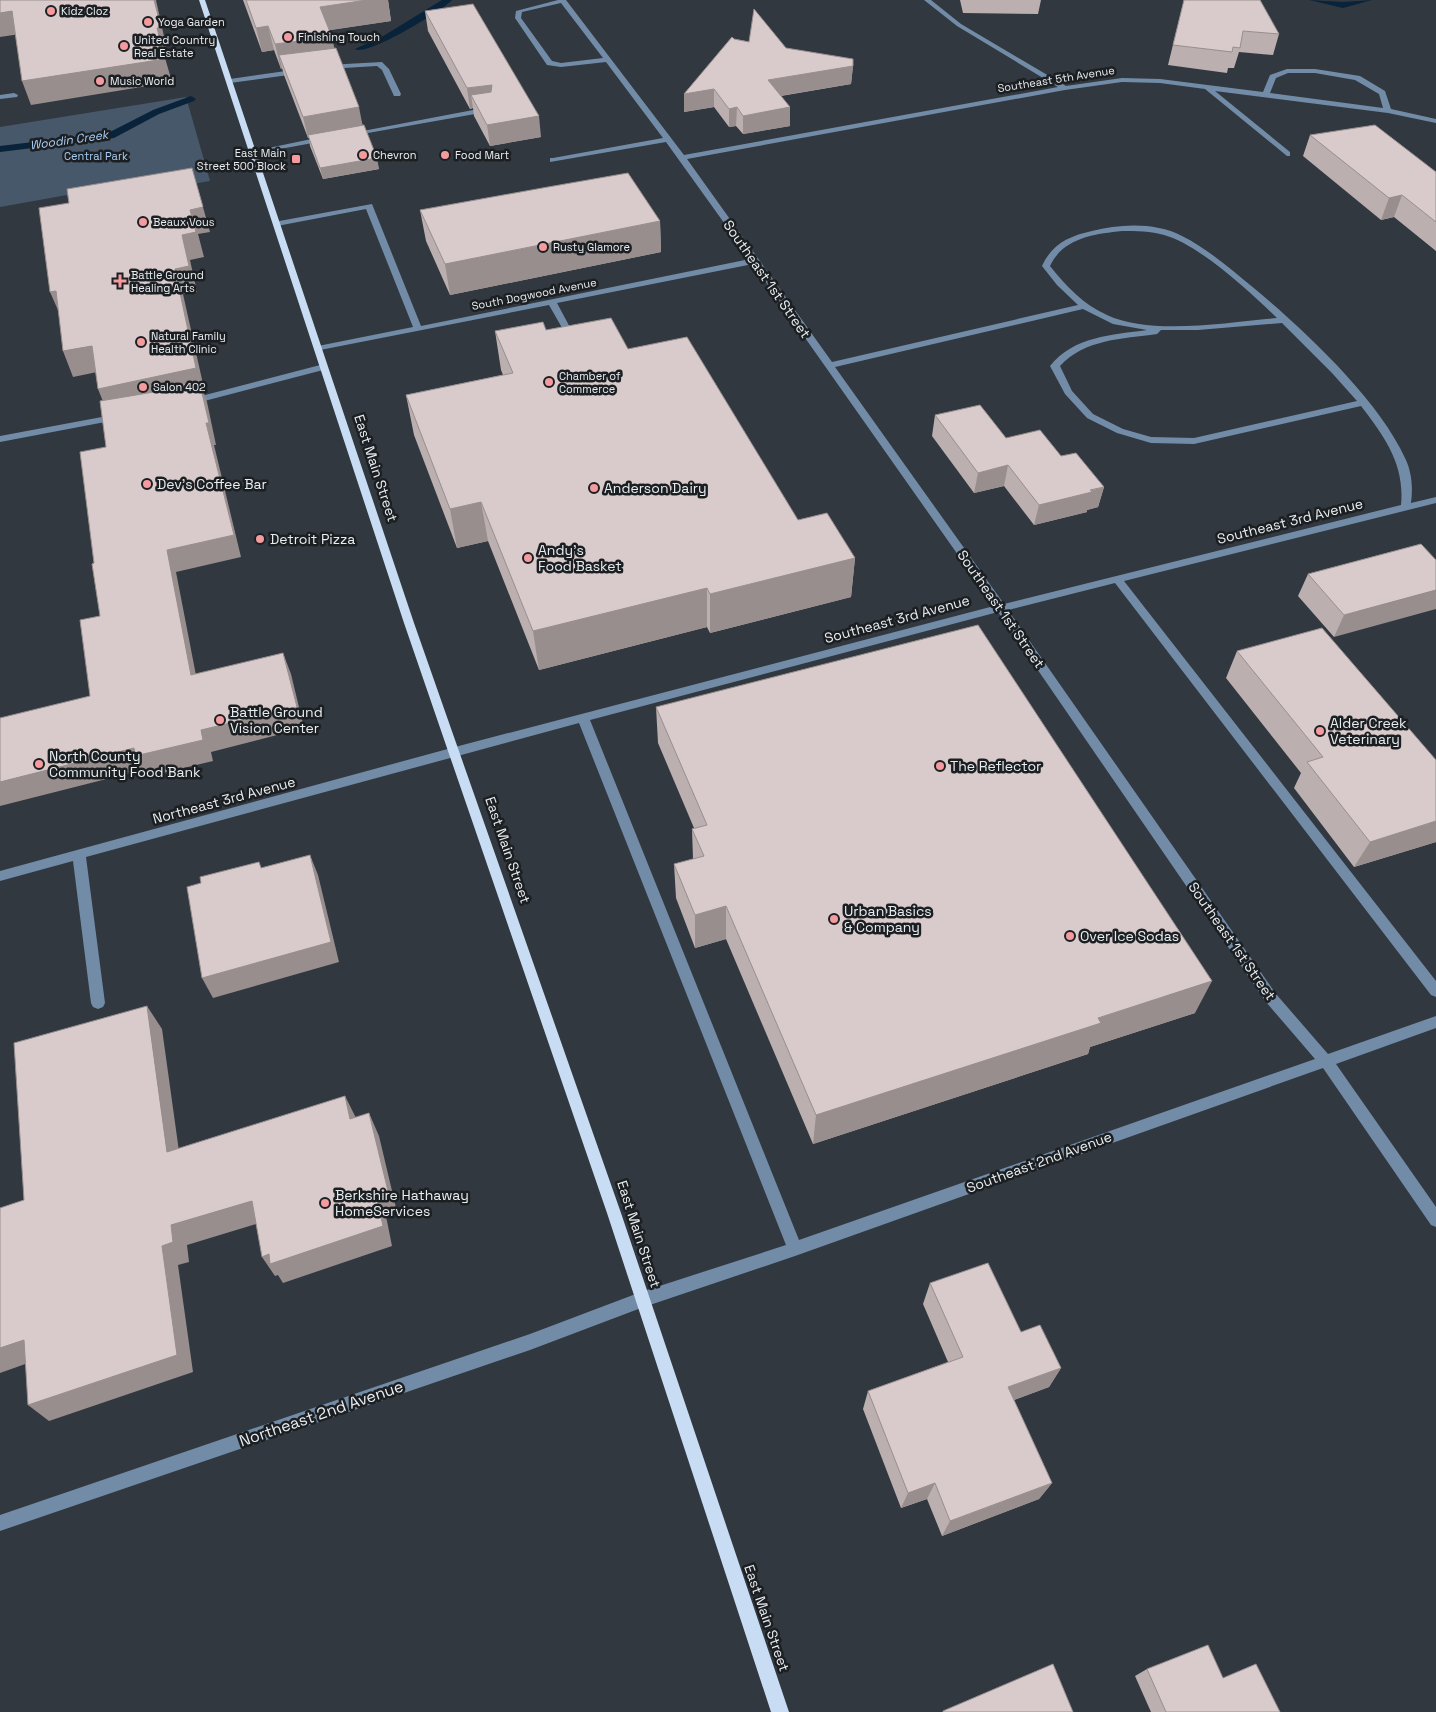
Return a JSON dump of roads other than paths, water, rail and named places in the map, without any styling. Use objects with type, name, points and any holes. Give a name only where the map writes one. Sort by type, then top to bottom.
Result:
[{"type":"main road","name":"East Main Street","points":[[202,0],[409,623],[614,1213],[641,1300],[780,1712]]},
{"type":"street","points":[[927,0],[959,25],[1065,88]]},
{"type":"street","points":[[563,1],[526,8],[519,11],[518,18],[550,63],[562,65],[607,60]]},
{"type":"street","name":"Southeast 1st Street","points":[[563,1],[682,158],[1001,608],[1271,998],[1325,1060],[1436,1220]]},
{"type":"street","points":[[320,68],[346,64],[379,64],[385,69],[397,94]]},
{"type":"street","points":[[230,81],[311,69]]},
{"type":"street","points":[[1265,95],[1273,77],[1287,71],[1315,71],[1357,78],[1382,93],[1388,111]]},
{"type":"street","name":"Southeast 5th Avenue","points":[[682,158],[1065,88],[1122,80],[1160,81],[1388,111],[1436,121]]},
{"type":"street","points":[[1208,88],[1287,154]]},
{"type":"street","points":[[0,97],[14,95]]},
{"type":"street","points":[[253,152],[490,109]]},
{"type":"street","points":[[553,160],[668,139]]},
{"type":"street","points":[[277,224],[369,206],[418,329]]},
{"type":"street","points":[[1182,327],[1116,322],[1085,306],[1060,287],[1046,266],[1051,253],[1071,239],[1106,229],[1143,229],[1177,236],[1210,257],[1283,320],[1363,403],[1381,426],[1400,458],[1409,486],[1406,507]]},
{"type":"street","name":"South Dogwood Avenue","points":[[318,349],[754,261]]},
{"type":"street","points":[[552,302],[569,333]]},
{"type":"street","points":[[828,366],[1085,306]]},
{"type":"street","points":[[1283,320],[1182,327],[1082,343],[1064,354],[1054,366],[1068,392],[1090,416],[1120,431],[1151,440],[1194,440],[1363,403]]},
{"type":"street","points":[[181,404],[324,367]]},
{"type":"street","points":[[0,438],[124,416]]},
{"type":"street","name":"Southeast 3rd Avenue","points":[[455,751],[1001,608],[1436,500]]},
{"type":"street","points":[[1117,579],[1436,991]]},
{"type":"street","points":[[583,718],[795,1249]]},
{"type":"street","name":"Northeast 3rd Avenue","points":[[0,876],[455,751]]},
{"type":"street","points":[[79,855],[98,1003]]},
{"type":"street","name":"Southeast 2nd Avenue","points":[[641,1300],[795,1249],[1436,1022]]},
{"type":"street","name":"Northeast 2nd Avenue","points":[[0,1523],[530,1342],[641,1300]]},
{"type":"waterway","name":"Woodin Creek","points":[[360,49],[388,37],[448,0]]},
{"type":"waterway","name":"Woodin Creek","points":[[1313,0],[1343,5],[1368,0]]},
{"type":"waterway","name":"Woodin Creek","points":[[0,149],[110,136],[156,112],[191,99]]},
{"type":"place","name":"Kidz Cloz","points":[[51,11]]},
{"type":"place","name":"Yoga Garden","points":[[148,22]]},
{"type":"place","name":"Finishing Touch","points":[[288,37]]},
{"type":"place","name":"United Country Real Estate","points":[[124,46]]},
{"type":"place","name":"Music World","points":[[100,81]]},
{"type":"place","name":"Chevron","points":[[363,155]]},
{"type":"place","name":"Food Mart","points":[[445,155]]},
{"type":"place","name":"East Main Street 500 Block","points":[[296,159]]},
{"type":"place","name":"Beaux Vous","points":[[143,222]]},
{"type":"place","name":"Rusty Glamore","points":[[543,247]]},
{"type":"place","name":"Battle Ground Healing Arts","points":[[120,281]]},
{"type":"place","name":"Natural Family Health Clinic","points":[[141,342]]},
{"type":"place","name":"Chamber of Commerce","points":[[549,382]]},
{"type":"place","name":"Salon 402","points":[[143,387]]},
{"type":"place","name":"Dev's Coffee Bar","points":[[147,484]]},
{"type":"place","name":"Anderson Dairy","points":[[594,488]]},
{"type":"place","name":"Detroit Pizza","points":[[260,539]]},
{"type":"place","name":"Andy's Food Basket","points":[[528,558]]},
{"type":"place","name":"Battle Ground Vision Center","points":[[220,720]]},
{"type":"place","name":"Alder Creek Veterinary","points":[[1320,731]]},
{"type":"place","name":"North County Community Food Bank","points":[[39,764]]},
{"type":"place","name":"The Reflector","points":[[940,766]]},
{"type":"place","name":"Urban Basics & Company","points":[[834,919]]},
{"type":"place","name":"Over Ice Sodas","points":[[1070,936]]},
{"type":"place","name":"Berkshire Hathaway HomeServices","points":[[325,1203]]},
{"type":"park label","name":"Central Park","points":[[96,156]]}]
